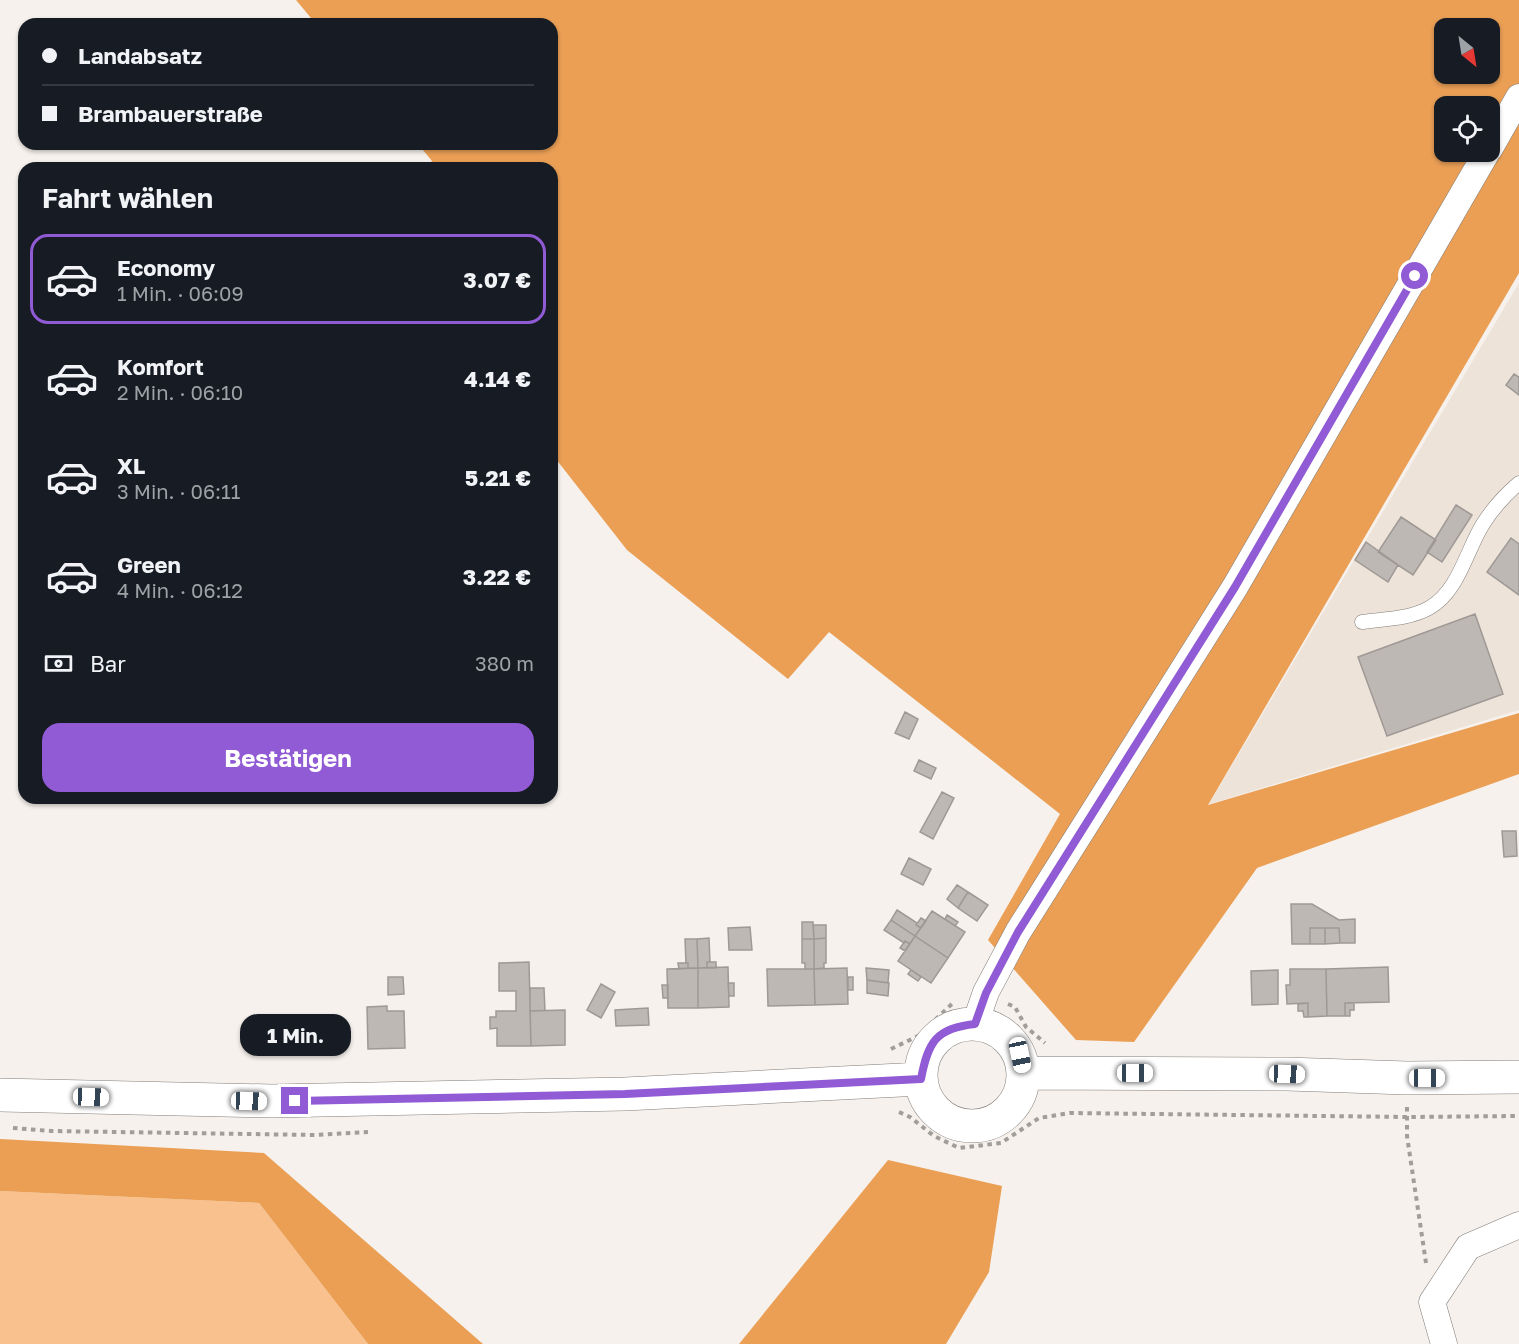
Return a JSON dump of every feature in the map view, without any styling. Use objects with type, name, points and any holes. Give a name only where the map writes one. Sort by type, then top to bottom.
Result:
[{"type":"main road","points":[[967,1011],[1010,1040],[1020,1055],[1023,1073],[1022,1086],[1016,1102],[997,1119],[980,1125],[961,1125],[936,1111],[926,1096],[921,1079],[926,1054],[936,1039],[957,1026],[967,1011]]},
{"type":"main road","points":[[1023,1073],[1287,1074],[1407,1078],[1519,1077]]},
{"type":"main road","points":[[0,1095],[272,1101],[625,1094],[921,1079]]},
{"type":"street","points":[[1500,130],[1519,97]]},
{"type":"street","points":[[967,1011],[986,993],[1018,932],[1235,587],[1481,162]]},
{"type":"street","points":[[1444,1344],[1432,1302],[1468,1247],[1519,1225]]},
{"type":"lane","points":[[1362,622],[1408,615],[1428,608],[1446,595],[1483,524],[1500,500],[1519,483]]},
{"type":"path","points":[[967,1011],[944,1010],[918,1036],[891,1049],[882,1080],[878,1108],[891,1108],[910,1118],[934,1136],[959,1148],[1001,1143],[1039,1118],[1070,1113],[1519,1116]]},
{"type":"path","points":[[1407,1078],[1407,1136],[1432,1302]]},
{"type":"shaded area","points":[[296,0],[1519,0],[1519,273],[1208,805],[1519,713],[1519,774],[1257,868],[1134,1042],[1076,1040],[988,940],[1060,814],[829,632],[788,679],[627,550],[558,462],[558,162],[431,162],[423,150],[558,150],[558,18],[311,18]]},
{"type":"shaded area","points":[[1519,283],[1519,710],[1209,804]]},
{"type":"shaded area","points":[[0,1139],[264,1153],[483,1344],[368,1344],[259,1203],[0,1191]]},
{"type":"shaded area","points":[[888,1160],[1002,1186],[989,1272],[946,1344],[739,1344]]},
{"type":"shaded area","points":[[0,1191],[259,1203],[368,1344],[0,1344]]},
{"type":"building","points":[[1514,374],[1519,377],[1519,395],[1506,385]]},
{"type":"building","points":[[1456,505],[1472,515],[1442,562],[1427,552]]},
{"type":"building","points":[[1401,517],[1436,540],[1413,575],[1378,552]]},
{"type":"building","points":[[1511,538],[1519,544],[1519,595],[1487,572]]},
{"type":"building","points":[[1366,542],[1398,565],[1388,582],[1355,560]]},
{"type":"building","points":[[1475,614],[1503,694],[1387,736],[1358,657]]},
{"type":"building","points":[[905,712],[918,719],[909,739],[895,733]]},
{"type":"building","points":[[919,760],[936,768],[931,779],[914,771]]},
{"type":"building","points":[[942,792],[954,798],[933,839],[920,832]]},
{"type":"building","points":[[1502,831],[1516,831],[1517,856],[1504,857]]},
{"type":"building","points":[[909,858],[931,869],[923,885],[901,874]]},
{"type":"building","points":[[957,885],[968,892],[958,908],[947,899]]},
{"type":"building","points":[[968,892],[988,905],[977,921],[958,908]]},
{"type":"building","points":[[1291,904],[1312,904],[1339,920],[1355,919],[1355,943],[1340,943],[1339,928],[1310,928],[1310,944],[1292,944]]},
{"type":"building","points":[[897,910],[921,928],[915,936],[891,920]]},
{"type":"building","points":[[932,911],[965,932],[948,958],[915,936]]},
{"type":"building","points":[[947,915],[958,922],[955,926],[945,919]]},
{"type":"building","points":[[921,918],[926,921],[921,928],[916,925]]},
{"type":"building","points":[[891,920],[915,936],[910,944],[905,941],[904,943],[884,930]]},
{"type":"building","points":[[802,922],[813,922],[814,939],[802,939]]},
{"type":"building","points":[[813,925],[826,925],[826,938],[814,939]]},
{"type":"building","points":[[750,927],[752,950],[729,950],[728,928]]},
{"type":"building","points":[[1310,928],[1325,928],[1325,944],[1310,944]]},
{"type":"building","points":[[1325,928],[1339,928],[1340,943],[1325,944]]},
{"type":"building","points":[[915,936],[948,958],[931,983],[898,961]]},
{"type":"building","points":[[709,938],[710,962],[707,962],[707,968],[698,968],[697,939]]},
{"type":"building","points":[[826,938],[826,963],[824,963],[824,968],[814,969],[814,939]]},
{"type":"building","points":[[685,939],[697,939],[698,968],[688,968]]},
{"type":"building","points":[[802,939],[814,939],[814,969],[805,969],[805,963],[802,963]]},
{"type":"building","points":[[905,941],[910,944],[905,951],[900,948]]},
{"type":"building","points":[[529,962],[531,1046],[497,1046],[497,1028],[490,1029],[490,1017],[496,1017],[496,1011],[516,1011],[516,991],[499,991],[499,963]]},
{"type":"building","points":[[707,962],[716,962],[716,968],[707,968]]},
{"type":"building","points":[[678,963],[688,963],[688,968],[679,969]]},
{"type":"building","points":[[728,967],[729,1007],[698,1008],[698,968]]},
{"type":"building","points":[[1388,967],[1389,1002],[1345,1003],[1345,1016],[1327,1016],[1326,969]]},
{"type":"building","points":[[698,968],[698,1008],[668,1008],[667,969]]},
{"type":"building","points":[[847,968],[848,1004],[815,1005],[814,969]]},
{"type":"building","points":[[866,968],[889,970],[888,983],[867,980]]},
{"type":"building","points":[[767,969],[814,969],[815,1005],[768,1006]]},
{"type":"building","points":[[1290,969],[1326,969],[1327,1016],[1308,1017],[1308,1003],[1287,1004],[1286,985],[1290,985]]},
{"type":"building","points":[[911,970],[921,977],[918,981],[908,974]]},
{"type":"building","points":[[1278,970],[1278,1004],[1252,1005],[1251,971]]},
{"type":"building","points":[[388,977],[403,977],[404,994],[388,995]]},
{"type":"building","points":[[848,977],[853,977],[853,990],[848,990]]},
{"type":"building","points":[[867,980],[889,983],[888,996],[867,993]]},
{"type":"building","points":[[728,983],[734,983],[734,996],[729,996]]},
{"type":"building","points":[[601,984],[615,992],[601,1018],[587,1010]]},
{"type":"building","points":[[662,985],[668,985],[668,998],[663,998]]},
{"type":"building","points":[[530,988],[544,988],[545,1011],[530,1011]]},
{"type":"building","points":[[1308,1003],[1308,1017],[1304,1017],[1303,1011],[1298,1011],[1298,1004]]},
{"type":"building","points":[[1345,1003],[1354,1003],[1354,1010],[1350,1010],[1350,1016],[1345,1016]]},
{"type":"building","points":[[387,1006],[387,1011],[404,1011],[405,1048],[368,1049],[367,1007]]},
{"type":"building","points":[[648,1008],[649,1025],[616,1026],[615,1010]]},
{"type":"building","points":[[565,1010],[565,1045],[531,1046],[530,1011]]},
{"type":"route","points":[[295,1101],[625,1094],[921,1079],[926,1054],[936,1039],[957,1026],[975,1024],[986,993],[1018,932],[1235,587],[1415,276]]}]
